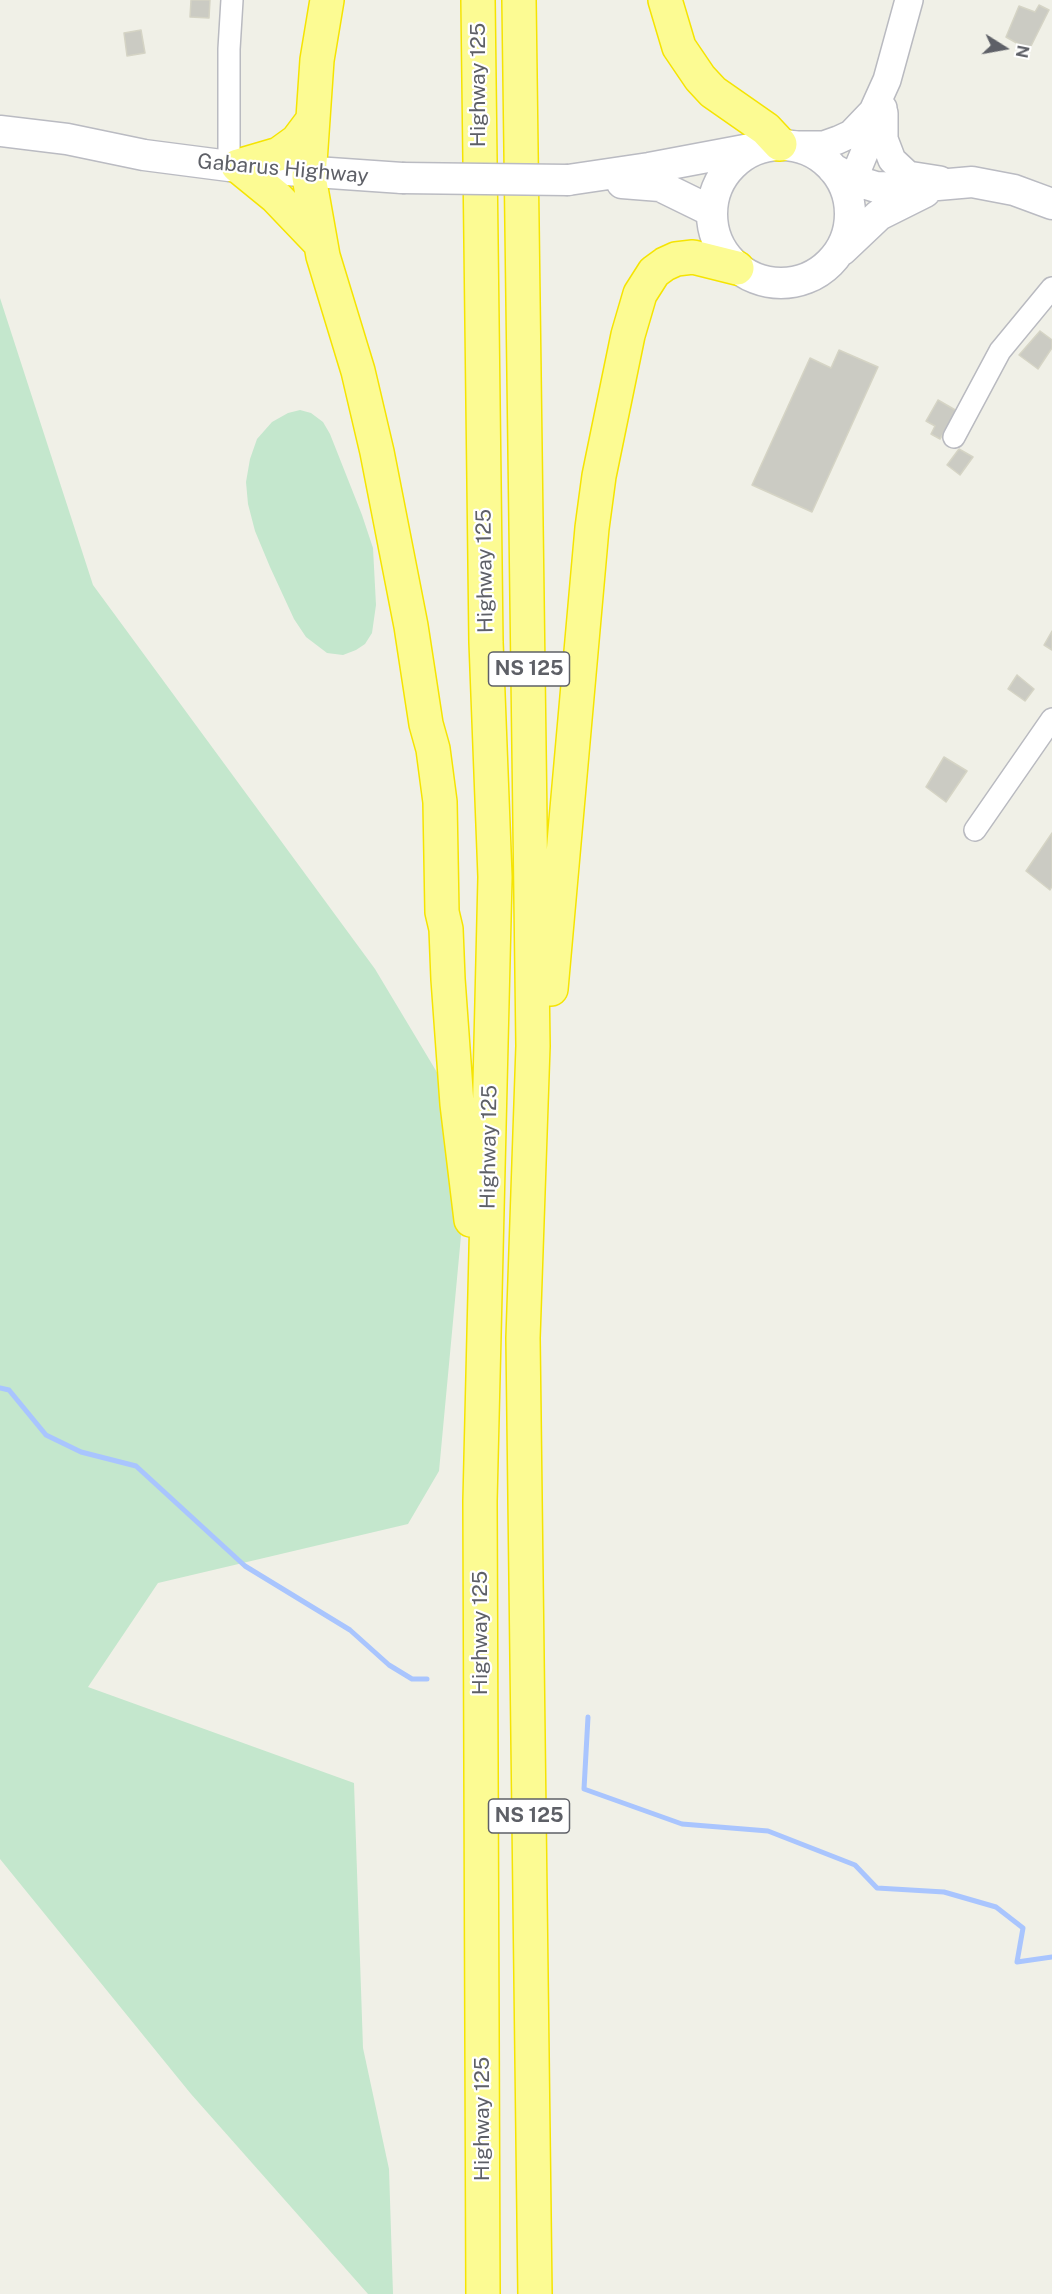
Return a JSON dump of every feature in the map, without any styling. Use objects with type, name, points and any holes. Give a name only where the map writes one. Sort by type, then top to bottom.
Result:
[{"type":"highway","points":[[327,0],[317,60],[309,172],[320,243],[358,371],[374,440],[411,626],[426,724],[433,749],[440,802],[442,912],[447,929],[448,979],[457,1104],[485,1335]]},
{"type":"highway","name":"Highway 125","points":[[478,0],[486,618],[495,877],[480,1501],[483,2294]]},
{"type":"highway","name":"Highway 125","points":[[519,0],[533,1046],[523,1338],[535,2294]]},
{"type":"highway","points":[[665,0],[679,47],[700,78],[713,92],[766,129],[780,145]]},
{"type":"highway","points":[[233,166],[279,154],[297,141],[312,121]]},
{"type":"highway","points":[[233,166],[276,197],[320,243]]},
{"type":"highway","points":[[523,1338],[589,564],[599,476],[617,384],[635,308],[640,294],[654,272],[665,264],[683,257],[713,260],[737,268]]},
{"type":"highway","points":[[468,2294],[483,2164]]},
{"type":"main road","name":"Gabarus Highway","points":[[0,131],[67,139],[144,156],[233,166],[402,178],[568,180],[660,186],[707,209],[712,215]]},
{"type":"main road","name":"Gabarus Highway","points":[[568,180],[780,145]]},
{"type":"main road","points":[[834,258],[848,231],[850,213],[845,183],[815,153],[780,145],[745,154],[727,170],[716,191],[712,215],[713,227],[722,249],[737,268],[769,282],[793,282],[816,274],[834,258],[879,215],[913,197],[957,182]]},
{"type":"main road","points":[[845,183],[888,189],[957,182],[996,186],[1052,204]]},
{"type":"street","points":[[232,0],[229,49],[233,166]]},
{"type":"street","points":[[845,183],[885,93],[909,0]]},
{"type":"street","points":[[780,145],[824,145],[851,134],[873,111],[885,93]]},
{"type":"street","points":[[885,93],[884,140],[892,160],[900,169],[918,178],[957,182]]},
{"type":"street","points":[[954,437],[1000,351],[1052,288]]},
{"type":"street","points":[[975,830],[1052,719]]},
{"type":"green space","points":[[0,298],[93,585],[375,969],[471,1129],[439,1471],[408,1524],[158,1583],[88,1687],[354,1783],[363,2048],[389,2169],[393,2294],[368,2294],[191,2094],[0,1859]]},
{"type":"green space","points":[[300,410],[311,413],[323,422],[330,434],[373,548],[376,605],[372,633],[365,644],[343,655],[327,653],[306,637],[294,619],[255,531],[248,504],[246,482],[250,459],[257,439],[272,422],[288,413]]},
{"type":"building","points":[[191,0],[210,0],[209,18],[190,17]]},
{"type":"building","points":[[1039,5],[1049,10],[1029,50],[1006,37],[1019,6],[1035,12]]},
{"type":"building","points":[[141,30],[145,53],[127,56],[124,33]]},
{"type":"building","points":[[1040,331],[1052,340],[1052,348],[1038,369],[1019,355]]},
{"type":"building","points":[[839,350],[878,367],[812,512],[752,485],[810,358],[831,368]]},
{"type":"building","points":[[938,400],[957,411],[940,439],[931,434],[935,426],[926,421]]},
{"type":"building","points":[[959,449],[973,457],[960,475],[947,465]]},
{"type":"building","points":[[1052,631],[1052,650],[1044,645]]},
{"type":"building","points":[[1017,675],[1034,689],[1025,701],[1008,689]]},
{"type":"building","points":[[944,757],[967,771],[946,802],[926,787]]},
{"type":"building","points":[[1052,833],[1052,886],[1050,890],[1026,871]]},
{"type":"waterway","points":[[0,1388],[9,1390],[46,1435],[81,1452],[136,1466],[245,1566],[350,1630],[389,1665],[412,1679],[427,1679]]},
{"type":"waterway","points":[[588,1717],[584,1789],[682,1824],[768,1831],[855,1865],[877,1888],[944,1892],[996,1907],[1023,1928],[1017,1962],[1052,1957]]}]
